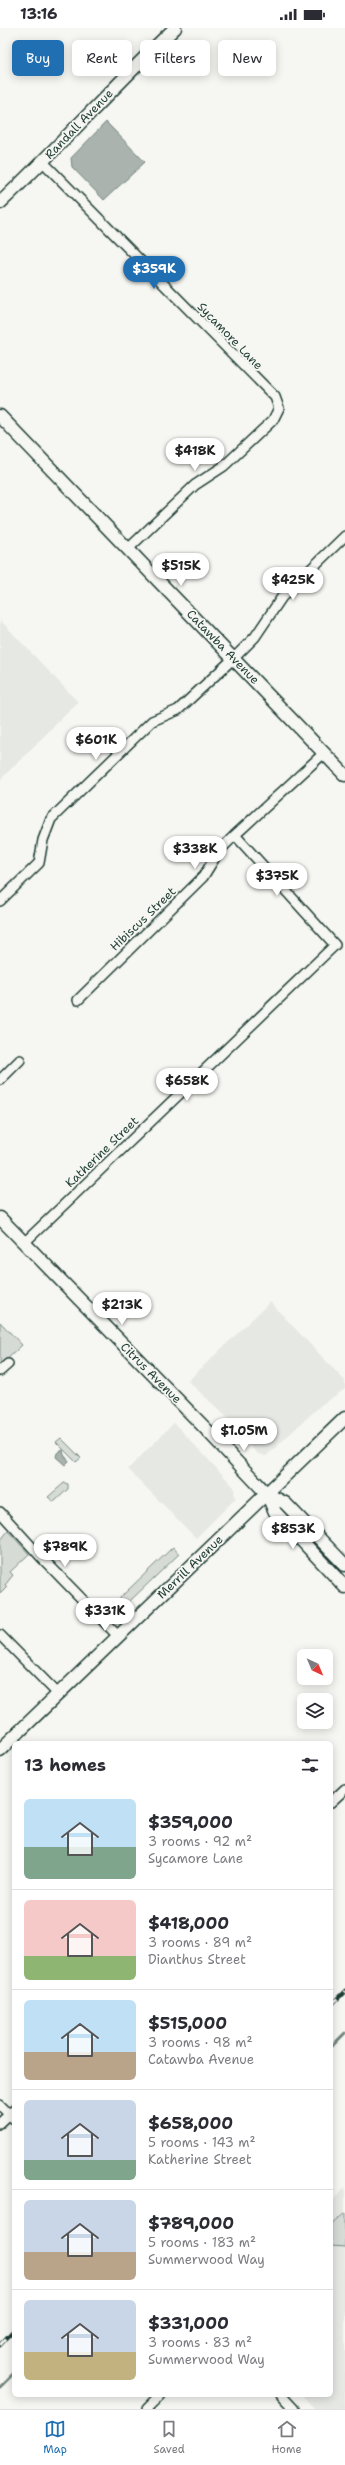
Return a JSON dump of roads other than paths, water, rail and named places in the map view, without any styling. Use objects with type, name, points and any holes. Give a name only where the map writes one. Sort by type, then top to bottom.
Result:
[{"type":"main road","name":"Randall Avenue","points":[[0,203],[43,162],[92,110],[175,28]]},
{"type":"main road","name":"Catawba Avenue","points":[[0,416],[345,775]]},
{"type":"main road","name":"Citrus Avenue","points":[[0,1218],[203,1426],[267,1494],[275,1512],[345,1587]]},
{"type":"main road","name":"Merrill Avenue","points":[[0,1750],[345,1418]]},
{"type":"main road","name":"Citrus Avenue","points":[[267,1494],[285,1503],[345,1565]]},
{"type":"street","name":"Sycamore Lane","points":[[43,162],[275,398],[279,408],[273,420],[224,466],[195,485],[128,549]]},
{"type":"street","points":[[0,901],[38,863],[43,840],[51,819],[152,720],[178,710],[234,658],[254,637],[282,597],[345,536]]},
{"type":"street","name":"Hibiscus Street","points":[[78,1000],[203,878],[219,851],[324,753]]},
{"type":"street","name":"Katherine Street","points":[[24,1243],[335,945],[235,835]]},
{"type":"street","points":[[0,1080],[20,1060]]},
{"type":"street","points":[[0,1371],[8,1364]]},
{"type":"street","points":[[0,1512],[118,1636]]},
{"type":"street","points":[[0,1635],[58,1694]]},
{"type":"street","points":[[333,1800],[345,1789]]},
{"type":"street","points":[[0,2105],[12,2114],[0,2123]]},
{"type":"street","points":[[147,2409],[159,2397]]},
{"type":"street","points":[[283,2397],[294,2409]]},
{"type":"waterway","points":[[333,2045],[345,2033]]},
{"type":"waterway","points":[[0,2387],[12,2375]]},
{"type":"railway","points":[[333,2003],[345,1991]]},
{"type":"railway","points":[[0,2345],[12,2332]]}]
